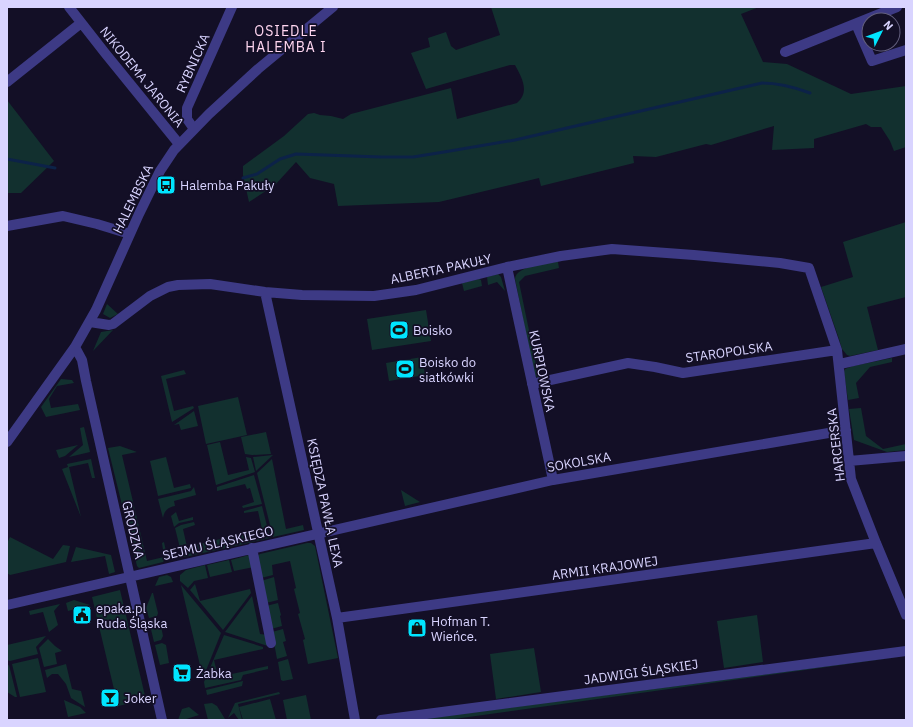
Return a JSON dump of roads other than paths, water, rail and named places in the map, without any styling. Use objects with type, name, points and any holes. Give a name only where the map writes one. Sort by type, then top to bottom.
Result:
[{"type":"street","name":"NIKODEMA JARONIA","points":[[69,7],[179,144]]},
{"type":"street","name":"RYBNICKA","points":[[194,129],[187,119],[187,108],[232,7]]},
{"type":"street","name":"HALEMBSKA","points":[[7,442],[75,347],[90,322],[138,214],[160,172],[179,144],[258,68],[334,7]]},
{"type":"street","points":[[785,52],[897,7]]},
{"type":"street","points":[[7,82],[81,23]]},
{"type":"street","points":[[856,24],[872,61],[906,50]]},
{"type":"street","points":[[7,226],[63,216],[130,234]]},
{"type":"street","name":"ALBERTA PAKUŁY","points":[[90,322],[109,325],[113,324],[150,296],[168,287],[178,285],[210,284],[265,292],[302,295],[374,296],[416,290],[561,256],[612,249],[780,263],[809,268]]},
{"type":"street","name":"KURPIOWSKA","points":[[507,268],[553,480]]},
{"type":"street","name":"HARCERSKA","points":[[809,268],[837,350],[840,364],[851,479],[906,614]]},
{"type":"street","name":"KSIĘDZA PAWŁA LEXA","points":[[265,292],[337,618],[355,720]]},
{"type":"street","name":"GRODZKA","points":[[75,347],[82,360],[162,720]]},
{"type":"street","points":[[840,364],[906,349]]},
{"type":"street","name":"STAROPOLSKA","points":[[532,384],[628,363],[683,373],[837,350]]},
{"type":"street","name":"SOKOLSKA","points":[[318,533],[553,480],[846,430]]},
{"type":"street","points":[[849,461],[906,456]]},
{"type":"street","name":"SEJMU ŚLĄSKIEGO","points":[[7,606],[318,533]]},
{"type":"street","name":"ARMII KRAJOWEJ","points":[[337,618],[876,543]]},
{"type":"street","points":[[252,548],[271,643]]},
{"type":"street","name":"JADWIGI ŚLĄSKIEJ","points":[[380,720],[906,651]]},
{"type":"waterway","points":[[243,178],[257,174],[280,159],[296,154],[413,157],[515,140],[762,83],[787,86],[810,93]]},
{"type":"waterway","points":[[7,159],[55,168]]},
{"type":"place","name":"Halemba Pakuły","points":[[166,185]]},
{"type":"place","name":"Boisko","points":[[399,330]]},
{"type":"place","name":"Boisko do siatkówki","points":[[405,369]]},
{"type":"place","name":"epaka.pl Ruda Śląska","points":[[82,615]]},
{"type":"place","name":"Hofman T. Wieńce.","points":[[417,628]]},
{"type":"place","name":"Żabka","points":[[182,673]]},
{"type":"place","name":"Joker","points":[[110,698]]},
{"type":"district","name":"OSIEDLE HALEMBA I","points":[[286,40]]}]
